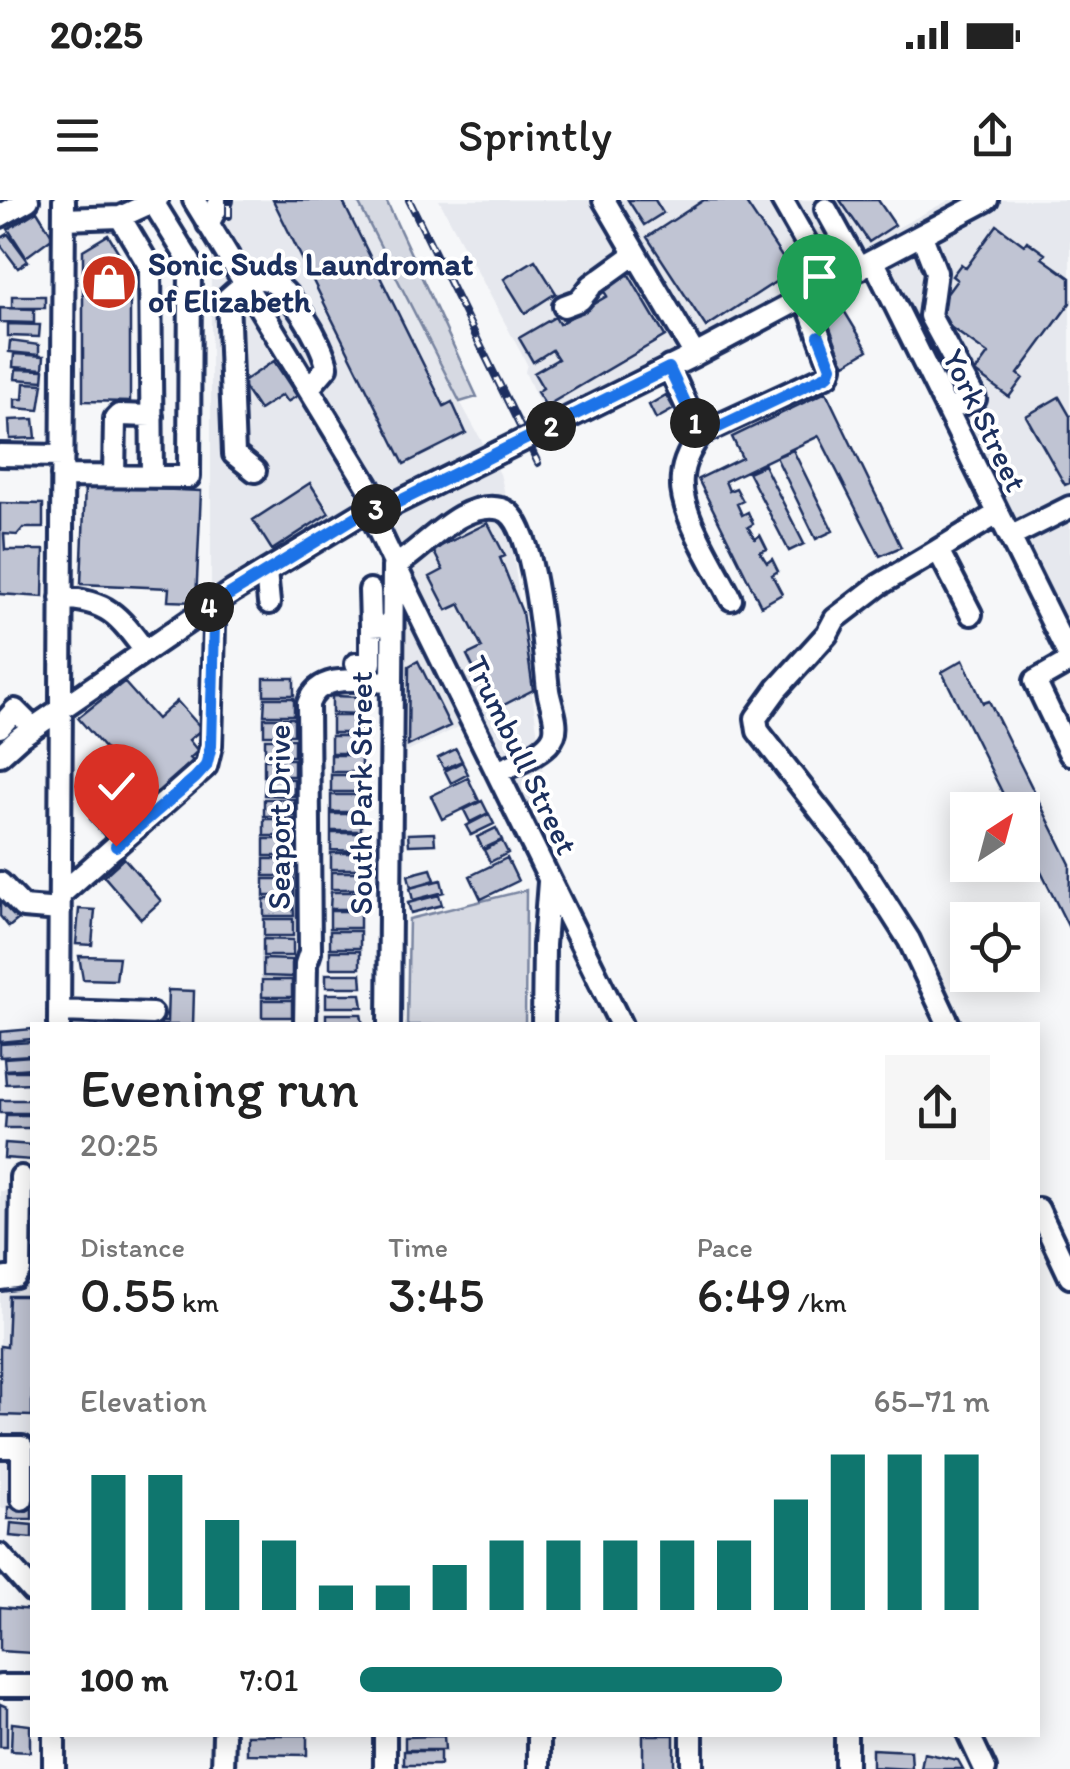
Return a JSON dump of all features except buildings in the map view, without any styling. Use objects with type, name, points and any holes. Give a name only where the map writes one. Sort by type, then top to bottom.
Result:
[{"type":"street","points":[[0,216],[28,200]]},
{"type":"street","name":"Trumbull Street","points":[[194,200],[370,491],[376,525],[620,1022]]},
{"type":"street","points":[[208,224],[221,200]]},
{"type":"street","points":[[604,200],[694,355]]},
{"type":"street","points":[[782,200],[830,284]]},
{"type":"street","points":[[0,456],[62,466],[114,476],[189,477],[190,262],[155,201],[120,217],[64,210],[62,466],[61,598],[60,709],[59,1018],[152,1014]]},
{"type":"street","points":[[0,755],[32,728],[204,610],[359,515],[390,506],[669,368],[982,201]]},
{"type":"street","name":"York Street","points":[[826,209],[866,265],[948,410],[1069,652]]},
{"type":"street","points":[[120,217],[150,267],[152,476]]},
{"type":"street","points":[[922,236],[936,272],[930,316],[975,399],[948,410]]},
{"type":"street","points":[[564,306],[580,300],[592,284],[636,254]]},
{"type":"street","points":[[256,470],[234,454],[228,298],[246,284],[260,278],[276,283],[325,351],[327,367],[309,388]]},
{"type":"street","points":[[731,599],[683,502],[682,476],[689,452],[700,434],[828,375],[831,367],[805,298]]},
{"type":"street","points":[[669,368],[700,434]]},
{"type":"street","points":[[114,476],[115,419],[118,415],[152,416]]},
{"type":"street","points":[[1010,537],[1070,507]]},
{"type":"street","points":[[394,563],[414,554],[446,526],[477,510],[500,508],[512,514],[519,528],[537,588],[549,697],[557,730],[550,744],[497,772]]},
{"type":"street","points":[[948,1022],[909,940],[856,857],[758,731],[756,718],[827,634],[835,619],[879,585],[998,514]]},
{"type":"street","points":[[938,550],[971,614]]},
{"type":"street","name":"South Park Street","points":[[389,1022],[392,682],[382,625],[394,563]]},
{"type":"street","points":[[266,571],[269,602]]},
{"type":"street","points":[[356,664],[371,663],[382,625],[370,590]]},
{"type":"street","points":[[61,598],[105,605],[145,651]]},
{"type":"street","points":[[0,883],[24,907],[60,903],[206,766],[211,746],[214,624],[204,610]]},
{"type":"street","points":[[1069,652],[1035,681],[1070,753]]},
{"type":"street","name":"Seaport Drive","points":[[305,1022],[306,964],[310,952],[308,704],[320,685],[332,681],[392,682]]},
{"type":"street","points":[[2,721],[15,710],[32,728]]},
{"type":"street","points":[[544,1022],[544,945],[550,879]]},
{"type":"street","points":[[0,1280],[15,1278],[20,1270],[18,1177]]},
{"type":"street","points":[[1040,1213],[1070,1276]]},
{"type":"street","points":[[0,1447],[22,1447],[27,1500],[0,1499]]},
{"type":"street","points":[[0,1555],[30,1590]]},
{"type":"street","points":[[0,1686],[30,1686]]},
{"type":"street","points":[[54,1737],[54,1769]]},
{"type":"street","points":[[223,1769],[224,1737]]},
{"type":"street","points":[[384,1769],[385,1737]]},
{"type":"street","points":[[539,1737],[539,1769]]},
{"type":"street","points":[[692,1737],[692,1769]]},
{"type":"street","points":[[846,1737],[846,1769]]},
{"type":"street","points":[[970,1737],[985,1769]]},
{"type":"shaded area","points":[[198,200],[357,200],[500,474],[546,796],[518,813],[473,720],[393,759],[399,570],[377,520],[255,583],[211,611],[211,222]]},
{"type":"shaded area","points":[[357,200],[386,200],[477,397],[460,402]]},
{"type":"shaded area","points":[[439,200],[880,200],[897,228],[949,200],[1070,200],[1070,650],[880,267],[552,432],[525,372],[527,364]]},
{"type":"shaded area","points":[[526,890],[525,1022],[407,1022],[409,919]]},
{"type":"shaded area","points":[[30,1190],[30,1508],[0,1508],[0,1191]]},
{"type":"railway","points":[[229,200],[229,216]]},
{"type":"railway","points":[[409,200],[538,463]]},
{"type":"place","name":"Sonic Suds Laundromat of Elizabeth","points":[[109,282]]},
{"type":"route","points":[[116,846],[195,778],[208,761],[214,624],[204,610],[359,515],[390,506],[669,368],[700,434],[708,432],[828,375],[831,367],[819,336]]}]
